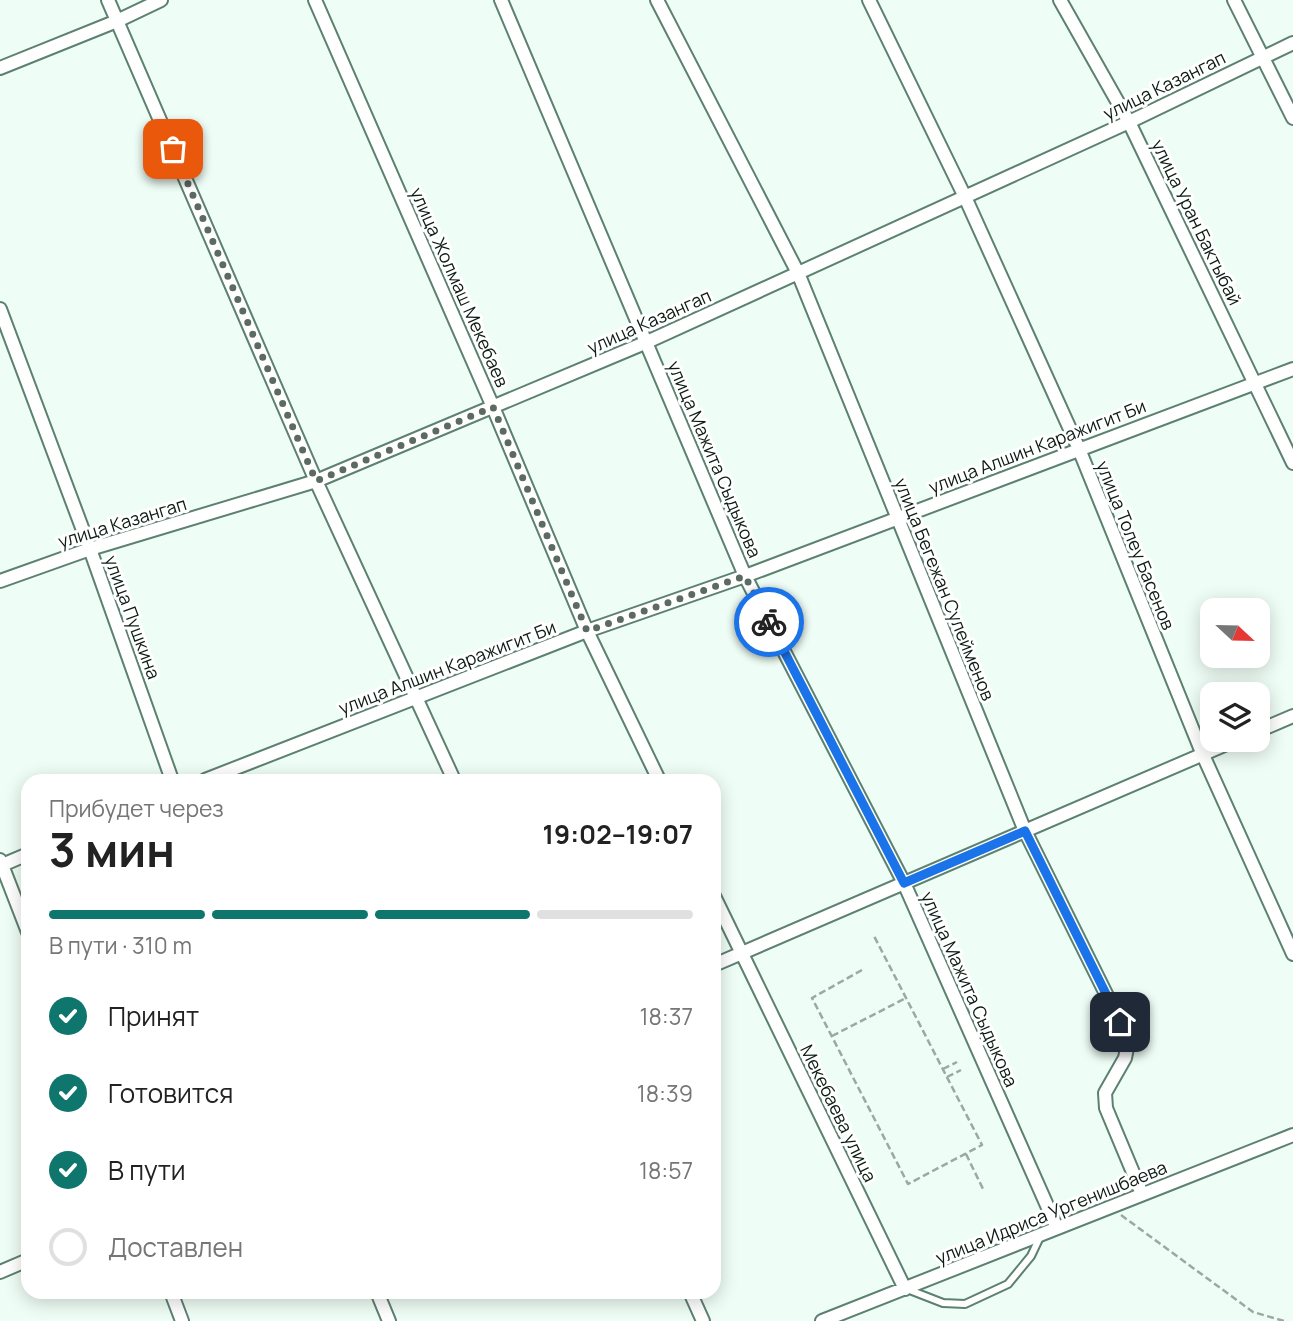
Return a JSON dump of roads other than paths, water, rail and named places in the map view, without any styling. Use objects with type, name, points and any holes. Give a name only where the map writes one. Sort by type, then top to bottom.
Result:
[{"type":"street","points":[[108,0],[316,481],[451,774]]},
{"type":"street","points":[[0,68],[117,21],[161,0]]},
{"type":"street","name":"улица Жолмаш Мекебаев","points":[[315,0],[493,407],[587,631],[656,774]]},
{"type":"street","name":"улица Мажита Сыдыкова","points":[[501,0],[745,576],[904,883],[1057,1228]]},
{"type":"street","name":"улица Бегежан Сулейменов","points":[[657,0],[798,273],[1025,831],[1120,1022],[1128,1043],[1125,1058],[1105,1093],[1106,1108],[1142,1194]]},
{"type":"street","name":"улица Толеу Басенов","points":[[869,0],[965,197],[1079,449],[1203,755],[1293,954]]},
{"type":"street","name":"улица Уран Бактыбай","points":[[1060,0],[1129,122],[1293,463]]},
{"type":"street","points":[[1234,0],[1264,55],[1293,118]]},
{"type":"street","name":"улица Казангап","points":[[0,580],[90,549],[316,481],[647,342],[1129,122],[1293,43]]},
{"type":"street","name":"улица Пушкина","points":[[0,309],[90,549],[170,774]]},
{"type":"street","name":"улица Алшин Каражигит Би","points":[[220,774],[587,631],[745,576],[1293,369]]},
{"type":"street","points":[[1270,726],[1293,716]]},
{"type":"street","points":[[721,962],[1210,752]]},
{"type":"street","points":[[21,857],[1,864],[21,914]]},
{"type":"street","points":[[721,910],[741,953]]},
{"type":"street","name":"Мекебаева улица","points":[[741,953],[905,1289]]},
{"type":"street","name":"улица Идриса Ургенишбаева","points":[[822,1321],[1293,1135]]},
{"type":"street","points":[[0,1272],[21,1263]]},
{"type":"street","points":[[174,1299],[182,1321]]},
{"type":"street","points":[[380,1299],[388,1321]]},
{"type":"street","points":[[693,1299],[703,1321]]},
{"type":"lane","points":[[905,1289],[943,1303],[964,1304],[1008,1284],[1031,1256],[1041,1235]]}]
